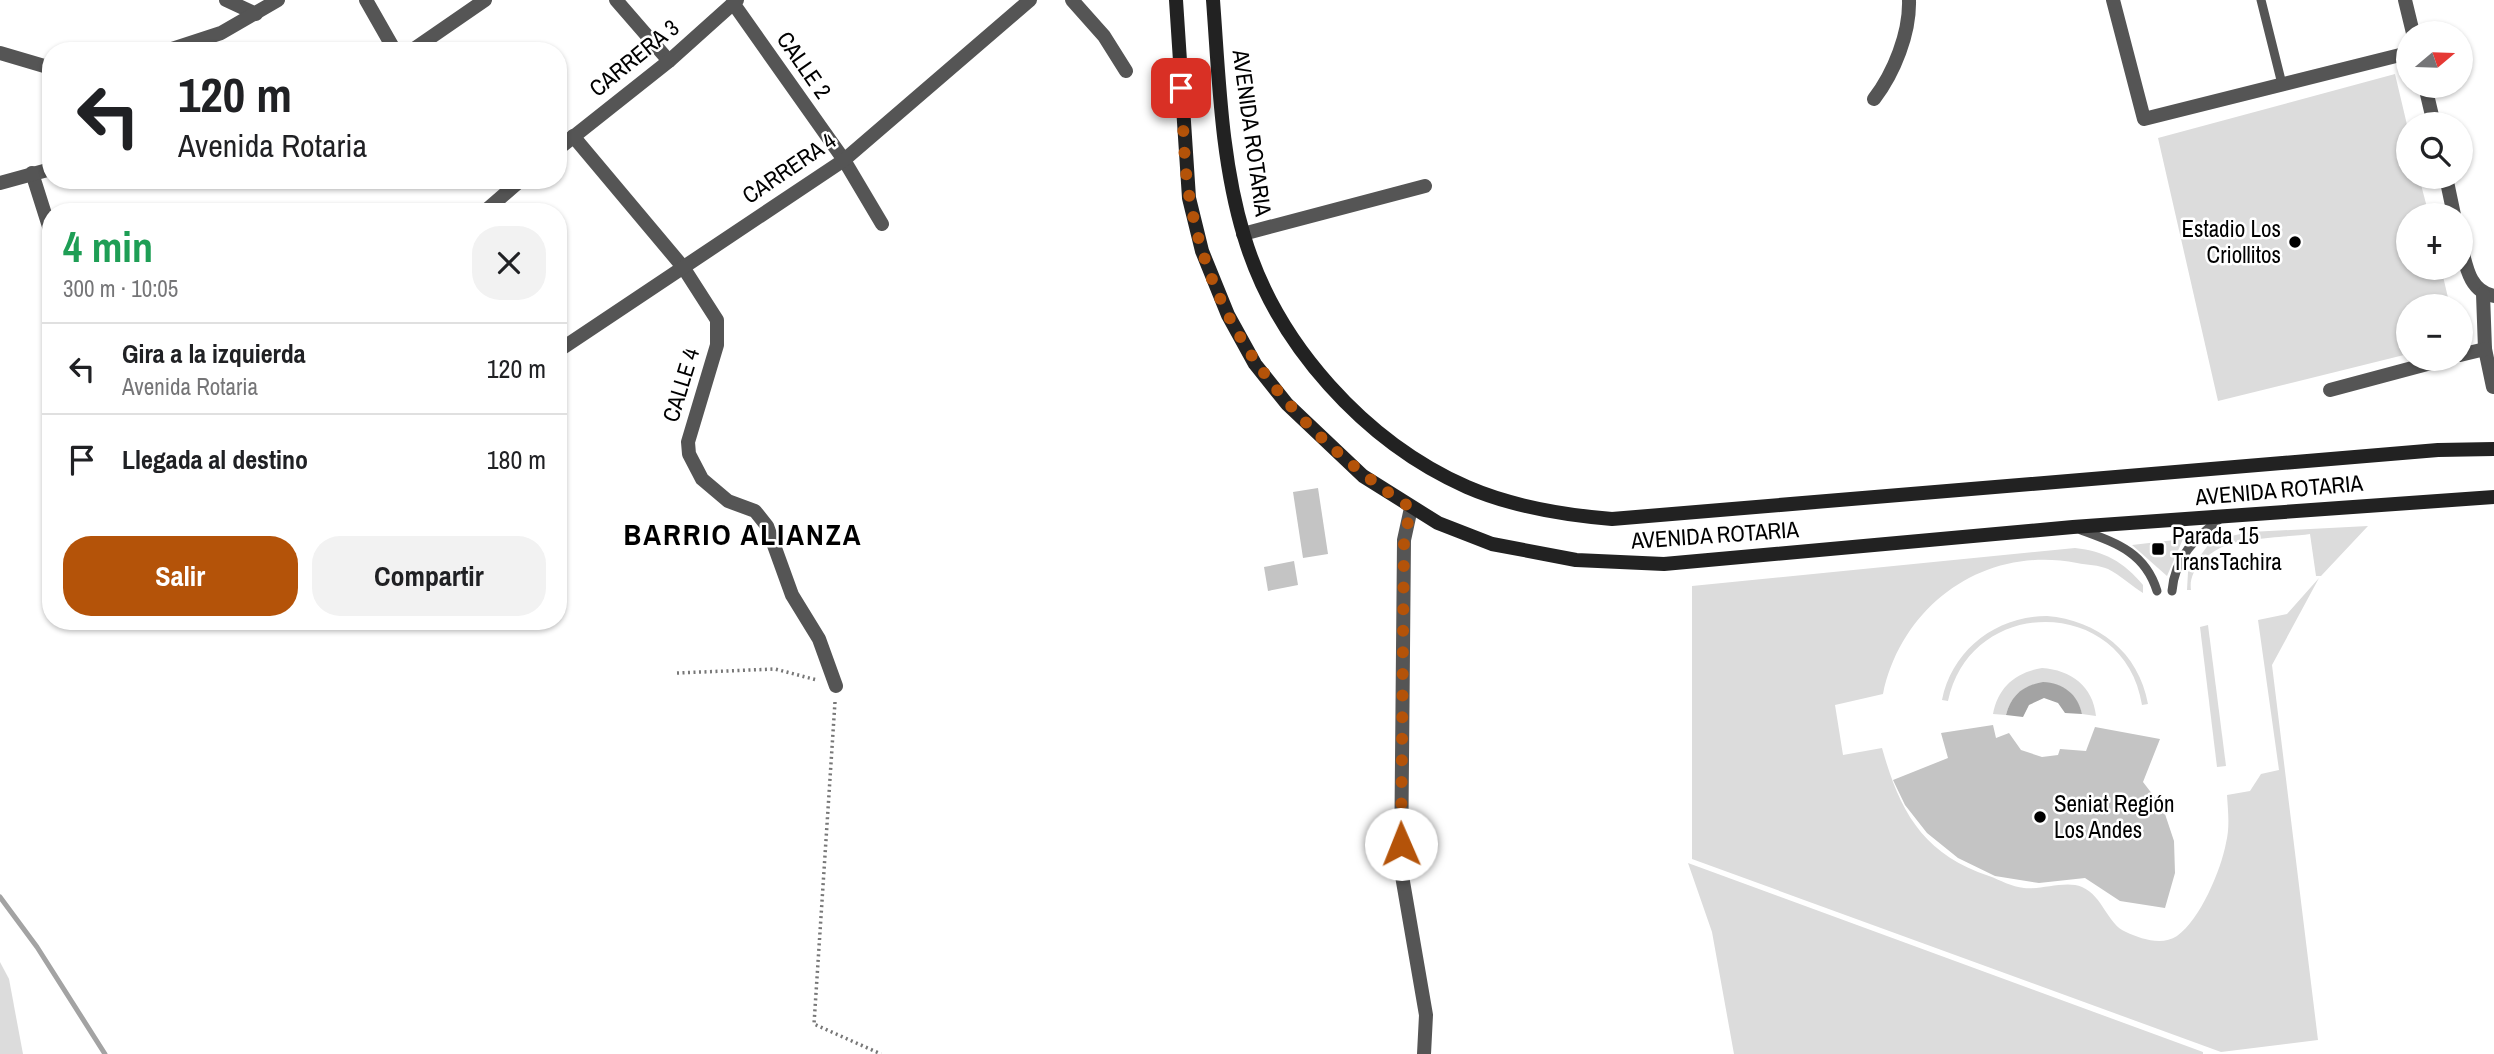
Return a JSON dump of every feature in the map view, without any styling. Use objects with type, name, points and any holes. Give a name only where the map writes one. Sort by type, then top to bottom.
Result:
[{"type":"main road","name":"AVENIDA ROTARIA","points":[[1176,0],[1189,198],[1202,251],[1228,315],[1255,364],[1287,404],[1363,476],[1438,523],[1492,544],[1576,560],[1664,564],[2073,527],[2494,497]]},
{"type":"main road","name":"AVENIDA ROTARIA","points":[[1213,0],[1222,120],[1244,234],[1265,286],[1288,328],[1325,382],[1390,440],[1467,487],[1565,516],[1612,519],[1674,516],[1882,494],[2438,450],[2494,449]]},
{"type":"street","points":[[226,0],[256,14]]},
{"type":"street","points":[[194,42],[221,33],[278,0]]},
{"type":"street","points":[[366,0],[390,42]]},
{"type":"street","points":[[424,42],[485,0]]},
{"type":"street","points":[[616,0],[669,61]]},
{"type":"street","name":"CARRERA 4","points":[[567,345],[844,160],[1030,0]]},
{"type":"street","points":[[1072,0],[1124,65]]},
{"type":"street","points":[[1874,99],[1896,60],[1909,12],[1909,0]]},
{"type":"street","points":[[2113,0],[2144,119],[2396,56]]},
{"type":"street","points":[[2405,0],[2410,21]]},
{"type":"street","name":"CARRERA 3","points":[[567,141],[669,61],[735,2]]},
{"type":"street","name":"CALLE 2","points":[[735,2],[844,160],[882,224]]},
{"type":"street","points":[[0,53],[42,65]]},
{"type":"street","name":"CALLE 4","points":[[573,136],[683,267],[718,320],[717,345],[688,442],[689,454],[702,479],[728,501],[755,511],[767,526],[792,595],[820,639],[836,685]]},
{"type":"street","points":[[0,183],[42,171]]},
{"type":"street","points":[[32,173],[42,205]]},
{"type":"street","points":[[1244,234],[1425,186]]},
{"type":"street","points":[[494,203],[511,189]]},
{"type":"street","points":[[2471,280],[2488,295],[2485,349],[2493,387]]},
{"type":"street","points":[[2473,352],[2485,349]]},
{"type":"street","points":[[2330,390],[2400,371]]},
{"type":"street","points":[[1411,508],[1404,540],[1401,870],[1426,1015],[1424,1054]]},
{"type":"lane","points":[[2262,0],[2282,84]]},
{"type":"lane","points":[[2172,591],[2174,572],[2181,557],[2199,535],[2221,518]]},
{"type":"lane","points":[[2073,527],[2124,546],[2152,574],[2157,592]]},
{"type":"path","points":[[677,673],[775,669],[836,685],[814,1024],[881,1054]]},
{"type":"shaded area","name":"Estadio Los Criollitos","points":[[2395,74],[2396,98],[2401,98],[2404,112],[2396,112],[2396,189],[2422,189],[2426,203],[2396,203],[2396,280],[2444,280],[2447,294],[2396,294],[2396,357],[2218,401],[2158,138]]},
{"type":"shaded area","points":[[2368,526],[2321,576],[2316,576],[2310,534],[2266,538],[2232,543],[2211,554],[2195,570],[2191,590],[2187,590],[2188,572],[2212,540],[2250,532]]},
{"type":"shaded area","points":[[2183,539],[2167,576],[2132,545]]},
{"type":"shaded area","points":[[2075,548],[2104,555],[2121,564],[2143,585],[2143,593],[2108,569],[2077,563],[2043,560],[2011,563],[1980,573],[1953,588],[1928,608],[1908,633],[1893,662],[1883,694],[1835,705],[1843,755],[1882,748],[1897,792],[1918,828],[1947,856],[1966,867],[2020,887],[2069,884],[2082,887],[2095,897],[2114,923],[2126,932],[2152,940],[2171,939],[2186,929],[2194,919],[2214,880],[2227,837],[2227,795],[2250,791],[2261,774],[2279,770],[2258,620],[2287,614],[2319,578],[2272,665],[2318,1040],[2221,1052],[1692,859],[1692,586]]},
{"type":"shaded area","points":[[2047,616],[2083,624],[2113,642],[2135,669],[2148,704],[2142,705],[2130,669],[2108,643],[2079,628],[2047,622],[2015,627],[1986,641],[1962,666],[1948,701],[1942,700],[1955,666],[1979,639],[2010,622]]},
{"type":"shaded area","points":[[2208,625],[2226,766],[2217,767],[2200,627]]},
{"type":"shaded area","points":[[2042,668],[2062,672],[2079,682],[2090,696],[2096,716],[2082,714],[2076,700],[2067,691],[2044,683],[2021,691],[2012,701],[2006,715],[1993,714],[1999,696],[2010,682],[2024,673]]},
{"type":"shaded area","points":[[2043,682],[2063,687],[2073,695],[2082,714],[2065,713],[2058,703],[2044,698],[2029,705],[2023,717],[2006,715],[2019,692]]},
{"type":"shaded area","points":[[1688,863],[2203,1054],[1734,1054],[1712,932]]},
{"type":"shaded area","points":[[0,962],[9,979],[23,1054],[0,1054]]},
{"type":"building","points":[[1318,488],[1328,554],[1303,558],[1293,492]]},
{"type":"building","points":[[1294,561],[1298,585],[1268,591],[1264,567]]},
{"type":"building","name":"Seniat Región Los Andes","points":[[1993,725],[1996,738],[2009,733],[2021,750],[2042,757],[2058,755],[2060,749],[2086,751],[2095,727],[2160,739],[2143,782],[2163,808],[2174,841],[2175,873],[2165,908],[2120,901],[2085,878],[2039,883],[1995,876],[1958,858],[1927,833],[1905,805],[1893,780],[1948,758],[1941,733]]},
{"type":"waterway","points":[[0,897],[37,947],[105,1054]]},
{"type":"place","name":"Estadio Los Criollitos","points":[[2295,242]]},
{"type":"place","name":"Parada 15 TransTachira","points":[[2158,549]]},
{"type":"place","name":"Seniat Región Los Andes","points":[[2040,817]]},
{"type":"district","name":"BARRIO ALIANZA","points":[[743,535]]},
{"type":"route","points":[[1181,88],[1189,198],[1202,251],[1228,315],[1255,364],[1287,404],[1363,476],[1411,508],[1404,540],[1399,793],[1401,844]]}]
